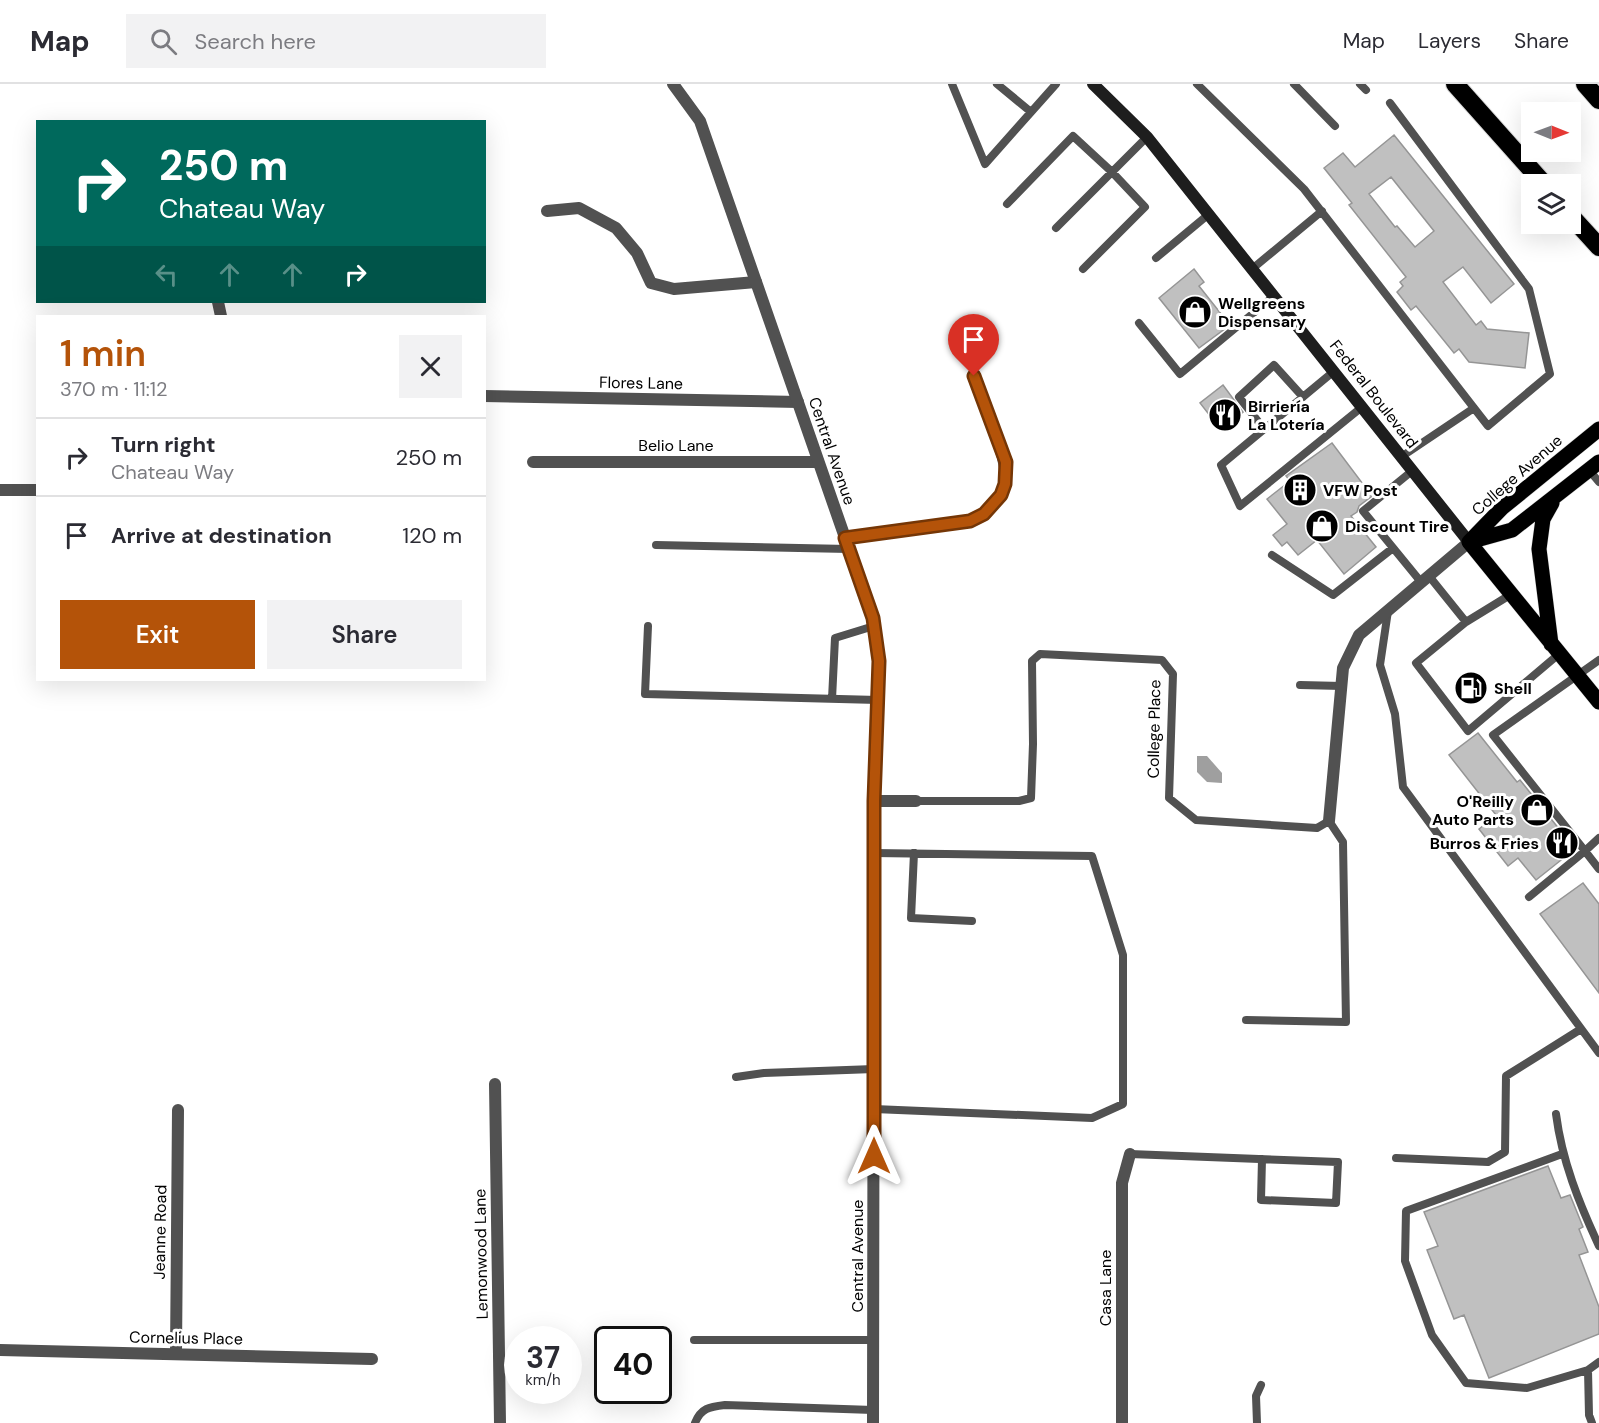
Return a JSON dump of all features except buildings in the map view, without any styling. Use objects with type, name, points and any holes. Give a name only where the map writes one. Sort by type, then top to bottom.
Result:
[{"type":"highway","points":[[1455,84],[1535,174]]},
{"type":"highway","points":[[1585,84],[1599,100]]},
{"type":"highway","points":[[1581,228],[1599,248]]},
{"type":"main road","name":"Federal Boulevard","points":[[1093,84],[1147,137],[1510,595],[1599,702]]},
{"type":"main road","name":"College Avenue","points":[[1468,542],[1502,508],[1599,429]]},
{"type":"main road","name":"College Avenue","points":[[1468,542],[1512,530],[1594,466]]},
{"type":"main road","points":[[1555,498],[1543,519],[1539,549],[1555,649]]},
{"type":"street","name":"Central Avenue","points":[[673,84],[700,121],[874,626],[879,661],[874,801],[873,1423]]},
{"type":"street","points":[[547,211],[579,208],[616,228],[637,253],[651,283],[674,289],[756,282]]},
{"type":"street","points":[[847,544],[970,521],[984,514],[1001,495],[1005,484],[1006,462],[974,376]]},
{"type":"street","name":"Flores Lane","points":[[486,396],[798,402]]},
{"type":"street","name":"Belio Lane","points":[[533,462],[818,462]]},
{"type":"street","points":[[0,490],[36,490]]},
{"type":"street","points":[[1329,821],[1343,668],[1359,635],[1468,542]]},
{"type":"street","name":"College Place","points":[[874,801],[916,801]]},
{"type":"street","name":"Lemonwood Lane","points":[[495,1084],[500,1423]]},
{"type":"street","name":"Jeanne Road","points":[[176,1354],[178,1110]]},
{"type":"street","name":"Casa Lane","points":[[1122,1423],[1122,1183],[1130,1155]]},
{"type":"street","name":"Cornelius Place","points":[[0,1350],[372,1359]]},
{"type":"lane","points":[[952,84],[985,164],[1056,84]]},
{"type":"lane","points":[[997,84],[1031,111]]},
{"type":"lane","points":[[1197,84],[1304,189],[1488,426],[1550,374],[1529,289],[1390,103]]},
{"type":"lane","points":[[1294,84],[1335,126]]},
{"type":"lane","points":[[1007,204],[1073,136],[1145,207],[1083,269]]},
{"type":"lane","points":[[1056,228],[1147,137]]},
{"type":"lane","points":[[1252,269],[1322,211]]},
{"type":"lane","points":[[1156,258],[1209,214]]},
{"type":"lane","points":[[1139,323],[1180,374],[1274,296]]},
{"type":"lane","points":[[1264,429],[1239,397],[1274,365],[1303,397]]},
{"type":"lane","points":[[1333,372],[1221,465],[1240,506],[1362,407]]},
{"type":"lane","points":[[1401,457],[1474,408]]},
{"type":"lane","points":[[1594,466],[1599,482]]},
{"type":"lane","points":[[1412,471],[1363,511],[1393,548],[1466,622]]},
{"type":"lane","points":[[656,544],[847,544]]},
{"type":"lane","points":[[1272,555],[1333,595],[1393,548]]},
{"type":"lane","points":[[1510,595],[1466,622],[1416,663],[1468,731],[1555,649]]},
{"type":"lane","points":[[1388,610],[1380,665],[1395,714],[1403,787],[1599,1053]]},
{"type":"lane","points":[[648,626],[645,694],[878,700]]},
{"type":"lane","points":[[832,699],[835,638],[874,626]]},
{"type":"lane","name":"College Place","points":[[916,801],[1019,801],[1031,798],[1032,661],[1040,654],[1063,655],[1162,660],[1173,674],[1169,798],[1196,820],[1317,828],[1329,821]]},
{"type":"lane","points":[[1599,660],[1493,735],[1599,869]]},
{"type":"lane","points":[[1300,685],[1342,686]]},
{"type":"lane","points":[[1246,1020],[1346,1022],[1343,842],[1329,821]]},
{"type":"lane","points":[[1529,897],[1599,838]]},
{"type":"lane","points":[[874,853],[1092,856],[1122,955],[1124,1104],[1092,1118],[874,1109]]},
{"type":"lane","points":[[914,854],[911,918],[972,921]]},
{"type":"lane","points":[[1396,1158],[1488,1162],[1505,1152],[1506,1076],[1581,1029]]},
{"type":"lane","points":[[736,1077],[764,1073],[874,1069]]},
{"type":"lane","points":[[1556,1114],[1562,1154],[1599,1246]]},
{"type":"lane","points":[[1562,1154],[1406,1211],[1405,1261],[1432,1335],[1466,1383],[1527,1388],[1588,1370],[1599,1362]]},
{"type":"lane","points":[[1130,1155],[1262,1159],[1338,1162],[1336,1203],[1261,1200],[1262,1159]]},
{"type":"lane","points":[[694,1340],[873,1340]]},
{"type":"lane","points":[[1588,1370],[1589,1415],[1592,1423]]},
{"type":"lane","points":[[1257,1423],[1256,1396],[1262,1385]]},
{"type":"lane","points":[[695,1423],[699,1413],[711,1406],[724,1405],[873,1410]]},
{"type":"shaded area","points":[[1197,756],[1207,756],[1222,773],[1222,783],[1207,782],[1197,772]]},
{"type":"place","name":"Wellgreens Dispensary","points":[[1195,312]]},
{"type":"place","name":"Birriería La Lotería","points":[[1225,415]]},
{"type":"place","name":"VFW Post","points":[[1300,490]]},
{"type":"place","name":"Discount Tire","points":[[1322,526]]},
{"type":"place","name":"Shell","points":[[1471,688]]},
{"type":"place","name":"O'Reilly Auto Parts","points":[[1537,810]]},
{"type":"place","name":"Burros & Fries","points":[[1562,843]]},
{"type":"route","points":[[874,1156],[874,801],[879,661],[873,618],[845,538],[970,521],[984,514],[1001,495],[1005,484],[1006,462],[974,376]]}]
